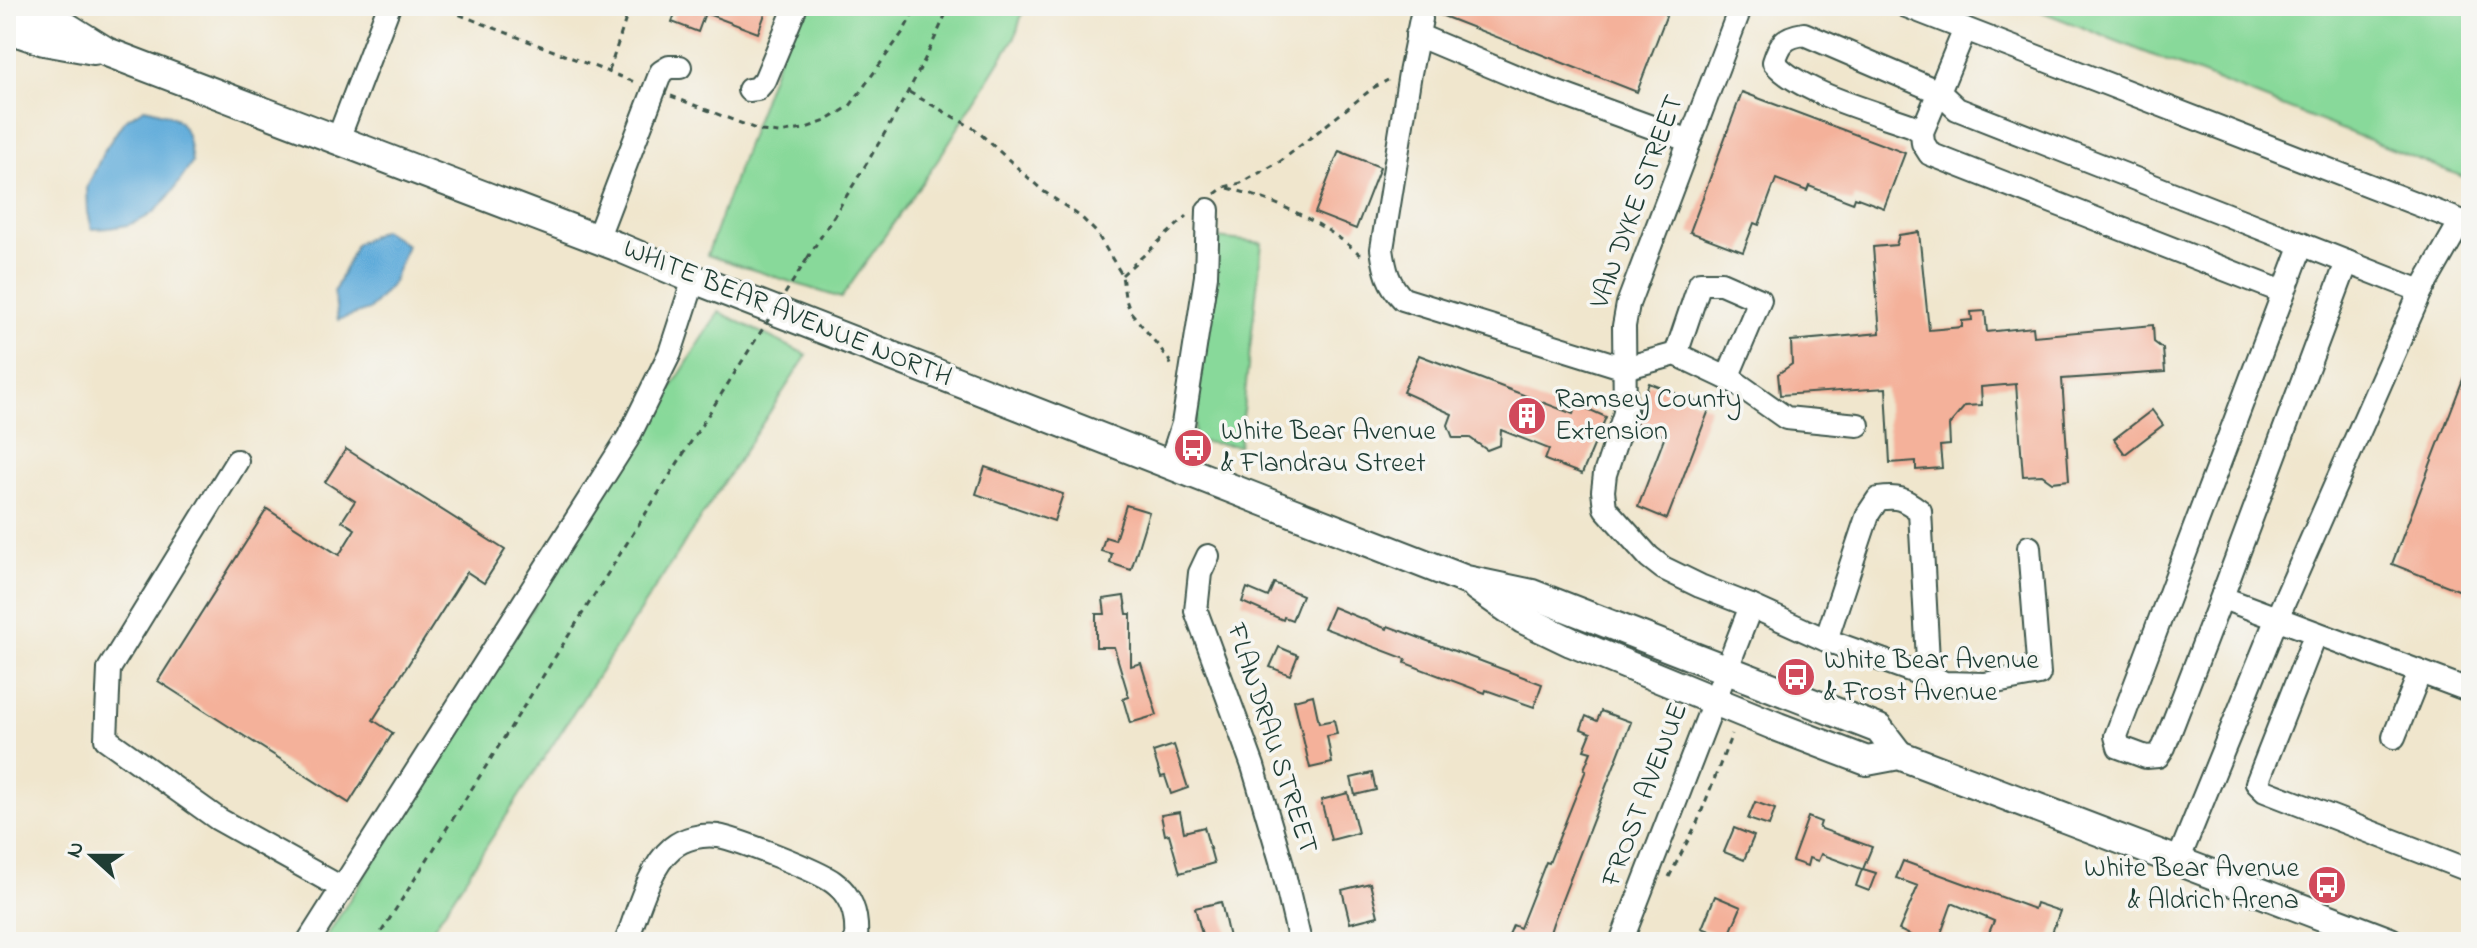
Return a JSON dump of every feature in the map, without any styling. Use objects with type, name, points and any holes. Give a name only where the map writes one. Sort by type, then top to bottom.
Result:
[{"type":"main road","name":"WHITE BEAR AVENUE NORTH","points":[[20,6],[54,19],[107,52]]},
{"type":"main road","name":"WHITE BEAR AVENUE NORTH","points":[[6,28],[44,41],[107,52],[597,239],[1466,580],[1532,594],[1879,729],[1899,755]]},
{"type":"main road","name":"WHITE BEAR AVENUE NORTH","points":[[1466,580],[1523,619],[1603,656],[1741,712],[1867,761],[1899,755],[2390,942]]},
{"type":"street","points":[[338,139],[389,6]]},
{"type":"street","points":[[749,90],[757,89],[765,80],[796,6]]},
{"type":"street","name":"VAN DYKE STREET","points":[[1741,6],[1624,318],[1625,413],[1605,474],[1605,508],[1649,557],[1682,579],[1826,640],[1915,672],[1919,669],[1944,683],[1985,684],[2039,674],[2029,547]]},
{"type":"street","points":[[1906,6],[2466,223],[2421,291],[2277,618],[2178,861]]},
{"type":"street","points":[[1690,141],[1536,85],[1419,27],[1383,234],[1386,276],[1403,299],[1625,368],[1676,354],[1727,378],[1786,418],[1858,425]]},
{"type":"street","points":[[1965,29],[1922,132],[1923,143],[1930,154],[2283,292]]},
{"type":"street","points":[[1922,132],[1783,74],[1774,62],[1779,47],[1789,36],[1804,34],[1939,92],[1957,109],[2421,291]]},
{"type":"street","points":[[597,239],[661,72],[669,67],[680,67]]},
{"type":"street","points":[[1170,464],[1183,424],[1206,276],[1203,206]]},
{"type":"street","points":[[2302,244],[2116,736],[2119,747],[2146,757],[2158,756],[2164,747],[2347,262]]},
{"type":"street","points":[[308,942],[628,438],[670,353],[694,279]]},
{"type":"street","points":[[1676,354],[1700,283],[1721,283],[1760,300],[1727,378]]},
{"type":"street","points":[[237,461],[109,669],[106,739],[218,819],[342,888]]},
{"type":"street","points":[[1826,640],[1868,514],[1878,499],[1896,497],[1920,511],[1928,661],[1919,669]]},
{"type":"street","name":"FLANDRAU STREET","points":[[1208,556],[1200,573],[1196,611],[1253,766],[1281,861],[1300,942]]},
{"type":"street","points":[[2223,594],[2231,601],[2471,691]]},
{"type":"street","points":[[1726,670],[1751,606]]},
{"type":"street","points":[[2316,633],[2257,783],[2265,791],[2471,871]]},
{"type":"street","name":"FROST AVENUE","points":[[1621,942],[1726,670]]},
{"type":"street","points":[[2394,737],[2420,672]]},
{"type":"street","points":[[626,942],[661,859],[687,839],[703,835],[730,839],[834,882],[854,910],[856,942]]},
{"type":"path","points":[[608,72],[630,6]]},
{"type":"path","points":[[375,942],[807,259],[909,92],[949,6]]},
{"type":"path","points":[[1122,275],[1224,187],[1241,183],[1281,161],[1373,88],[1410,73]]},
{"type":"path","points":[[909,92],[975,129],[1043,191],[1081,217],[1096,232],[1122,275],[1130,311],[1168,358],[1175,372]]},
{"type":"path","points":[[1224,187],[1291,209],[1337,234],[1386,276]]},
{"type":"path","points":[[1665,886],[1697,823],[1741,712]]},
{"type":"green space","points":[[797,6],[1024,6],[1016,35],[938,160],[841,298],[707,255]]},
{"type":"green space","points":[[2027,6],[2471,6],[2471,180]]},
{"type":"green space","points":[[1216,238],[1262,243],[1239,446],[1193,441]]},
{"type":"green space","points":[[719,312],[807,355],[424,942],[323,942]]},
{"type":"water","points":[[144,108],[168,115],[182,124],[192,163],[172,193],[152,213],[128,225],[92,229],[87,188],[104,151],[124,121]]},
{"type":"water","points":[[383,230],[407,245],[392,284],[369,310],[338,320],[334,292],[356,244]]},
{"type":"building","points":[[678,6],[768,6],[758,33],[705,13],[698,32],[672,22]]},
{"type":"building","points":[[1425,6],[1670,6],[1637,92],[1433,12]]},
{"type":"building","points":[[1742,92],[1905,153],[1884,208],[1855,197],[1853,203],[1809,186],[1807,191],[1776,179],[1759,225],[1754,223],[1743,252],[1690,232]]},
{"type":"building","points":[[1339,151],[1380,167],[1356,229],[1315,213]]},
{"type":"building","points":[[1919,232],[1929,330],[1962,327],[1962,321],[1972,320],[1971,312],[1985,311],[1987,332],[2033,327],[2034,336],[2153,325],[2154,342],[2163,349],[2165,372],[2062,379],[2069,480],[2052,482],[2042,475],[2023,476],[2016,384],[1981,387],[1982,405],[1965,406],[1949,425],[1950,445],[1940,446],[1942,468],[1916,470],[1916,461],[1890,463],[1886,388],[1780,395],[1778,374],[1792,364],[1791,341],[1880,333],[1873,247],[1896,245],[1899,235]]},
{"type":"building","name":"Ramsey County Extension","points":[[1419,355],[1573,414],[1577,404],[1606,417],[1582,474],[1545,460],[1549,449],[1501,430],[1500,445],[1487,450],[1470,438],[1453,438],[1448,425],[1452,414],[1403,392]]},
{"type":"building","points":[[2471,361],[2471,595],[2392,564]]},
{"type":"building","points":[[1649,383],[1710,407],[1667,519],[1638,507],[1665,436],[1636,425]]},
{"type":"building","points":[[2152,410],[2163,425],[2125,454],[2114,439]]},
{"type":"building","points":[[346,449],[505,550],[484,583],[467,572],[373,720],[393,733],[349,803],[158,681],[267,509],[339,555],[355,529],[342,521],[355,501],[325,482]]},
{"type":"building","points":[[985,467],[1063,494],[1054,521],[976,494]]},
{"type":"building","points":[[1126,505],[1149,512],[1131,570],[1110,563],[1112,554],[1101,551],[1105,537],[1115,540]]},
{"type":"building","points":[[1274,583],[1302,595],[1292,620],[1284,617],[1283,620],[1242,602],[1247,588],[1268,597]]},
{"type":"building","points":[[1124,596],[1127,614],[1131,614],[1131,666],[1141,663],[1157,715],[1130,723],[1123,699],[1129,697],[1114,647],[1096,647],[1096,614],[1105,614],[1103,599]]},
{"type":"building","points":[[1333,607],[1542,684],[1534,707],[1486,690],[1485,693],[1405,663],[1406,659],[1324,628]]},
{"type":"building","points":[[1279,647],[1298,655],[1290,675],[1270,667]]},
{"type":"building","points":[[1313,695],[1319,723],[1334,720],[1337,734],[1327,736],[1332,763],[1310,768],[1294,700]]},
{"type":"building","points":[[1601,711],[1631,722],[1553,923],[1548,939],[1554,942],[1506,942],[1513,925],[1520,928],[1586,770],[1591,752],[1584,750],[1591,733],[1581,729],[1586,716],[1597,721]]},
{"type":"building","points":[[1174,745],[1188,788],[1171,794],[1165,776],[1161,777],[1153,752]]},
{"type":"building","points":[[1372,773],[1376,790],[1355,795],[1351,778]]},
{"type":"building","points":[[1348,793],[1358,833],[1331,840],[1321,800]]},
{"type":"building","points":[[1755,802],[1775,809],[1769,826],[1748,819]]},
{"type":"building","points":[[1180,812],[1184,832],[1204,827],[1214,863],[1180,873],[1169,834],[1165,835],[1161,815]]},
{"type":"building","points":[[1808,817],[1821,822],[1819,828],[1872,847],[1863,869],[1876,873],[1869,891],[1856,886],[1862,869],[1821,854],[1818,861],[1809,858],[1807,866],[1792,861]]},
{"type":"building","points":[[1734,828],[1754,836],[1744,860],[1724,852]]},
{"type":"building","points":[[1903,861],[2034,909],[2036,903],[2060,911],[2050,938],[2045,936],[2044,942],[1985,942],[1994,921],[1952,903],[1938,942],[1921,936],[1919,939],[1899,930],[1918,886],[1896,878]]},
{"type":"building","points":[[1370,883],[1378,916],[1350,923],[1342,890]]},
{"type":"building","points":[[1715,896],[1741,907],[1728,938],[1702,928]]},
{"type":"building","points":[[1221,902],[1230,942],[1204,942],[1195,908]]},
{"type":"place","name":"Ramsey County Extension","points":[[1527,416]]},
{"type":"place","name":"White Bear Avenue & Flandrau Street","points":[[1193,448]]},
{"type":"place","name":"White Bear Avenue & Frost Avenue","points":[[1796,677]]},
{"type":"place","name":"White Bear Avenue & Aldrich Arena","points":[[2327,885]]}]
